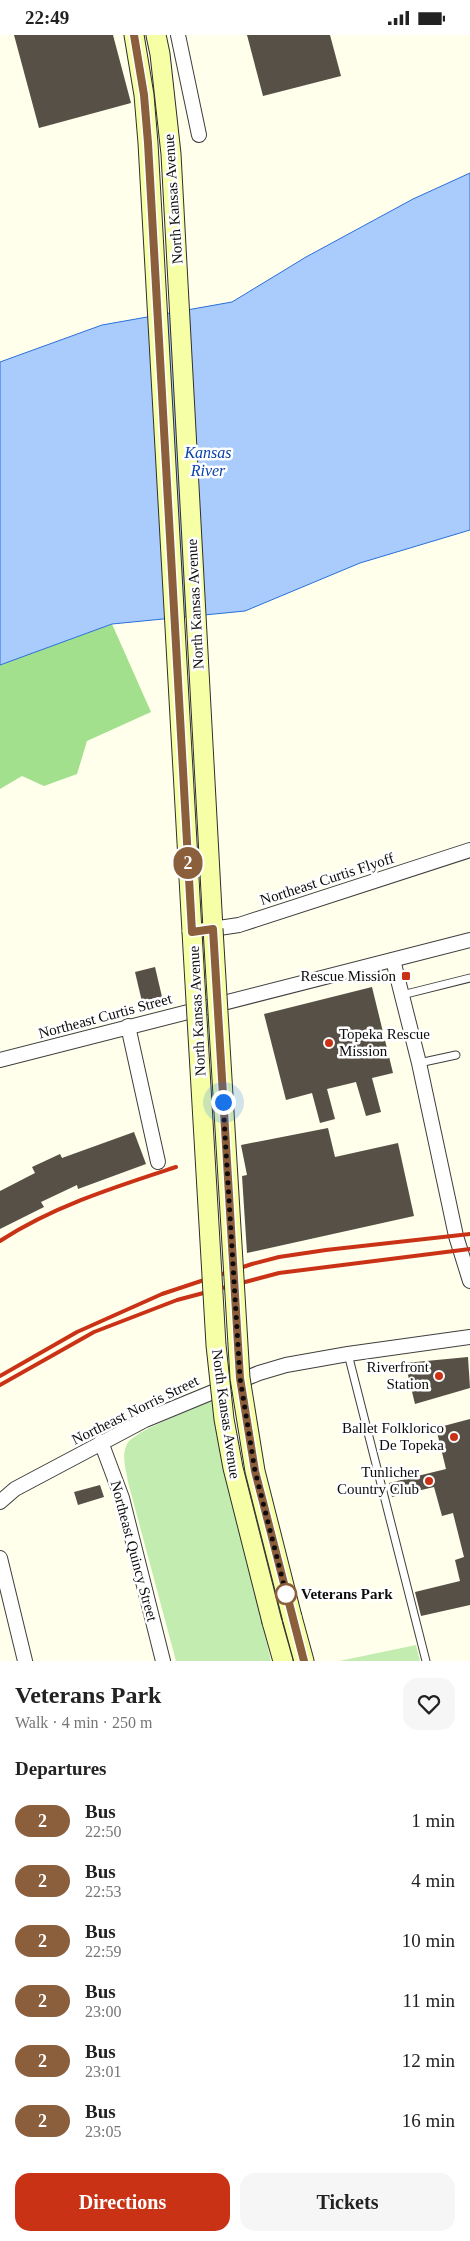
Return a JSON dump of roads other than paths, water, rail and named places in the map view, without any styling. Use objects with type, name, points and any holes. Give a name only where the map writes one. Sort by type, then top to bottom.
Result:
[{"type":"main road","name":"North Kansas Avenue","points":[[134,35],[144,95],[148,143],[215,1336],[223,1409],[233,1468],[274,1628]]},
{"type":"main road","name":"North Kansas Avenue","points":[[156,35],[171,154],[213,929],[240,1378],[255,1471],[304,1661]]},
{"type":"main road","points":[[274,1628],[283,1661]]},
{"type":"street","name":"North Kansas Avenue","points":[[178,35],[199,135]]},
{"type":"street","name":"Northeast Curtis Flyoff","points":[[192,932],[239,925],[470,850]]},
{"type":"street","name":"Northeast Curtis Street","points":[[0,1061],[128,1026],[470,940]]},
{"type":"street","points":[[393,960],[419,1063],[456,1236],[470,1281]]},
{"type":"street","points":[[128,1026],[158,1162]]},
{"type":"street","name":"Northeast Norris Street","points":[[0,1502],[15,1489],[145,1420],[259,1373],[286,1365],[348,1354],[470,1337]]},
{"type":"street","name":"Northeast Quincy Street","points":[[101,1442],[122,1498],[163,1661]]},
{"type":"street","points":[[0,1558],[25,1661]]},
{"type":"street","points":[[274,1628],[277,1661]]},
{"type":"lane","points":[[402,995],[470,977]]},
{"type":"lane","points":[[419,1063],[456,1055]]},
{"type":"lane","points":[[348,1354],[426,1661]]},
{"type":"water","name":"Kansas River","points":[[470,173],[470,530],[360,563],[245,611],[112,624],[0,665],[0,362],[102,325],[232,302],[306,257],[413,199]]},
{"type":"railway","points":[[0,1241],[63,1207],[176,1167]]},
{"type":"railway","points":[[0,1376],[77,1332],[162,1294],[252,1264],[279,1257],[326,1250],[470,1234]]},
{"type":"railway","points":[[0,1385],[94,1332],[177,1300],[279,1273],[470,1249]]},
{"type":"place","name":"Rescue Mission","points":[[406,976]]},
{"type":"place","name":"Topeka Rescue Mission","points":[[329,1043]]},
{"type":"place","name":"Riverfront Station","points":[[439,1376]]},
{"type":"place","name":"Ballet Folklorico De Topeka","points":[[454,1437]]},
{"type":"place","name":"Tunlicher Country Club","points":[[429,1481]]},
{"type":"place","name":"Veterans Park","points":[[286,1594]]}]
